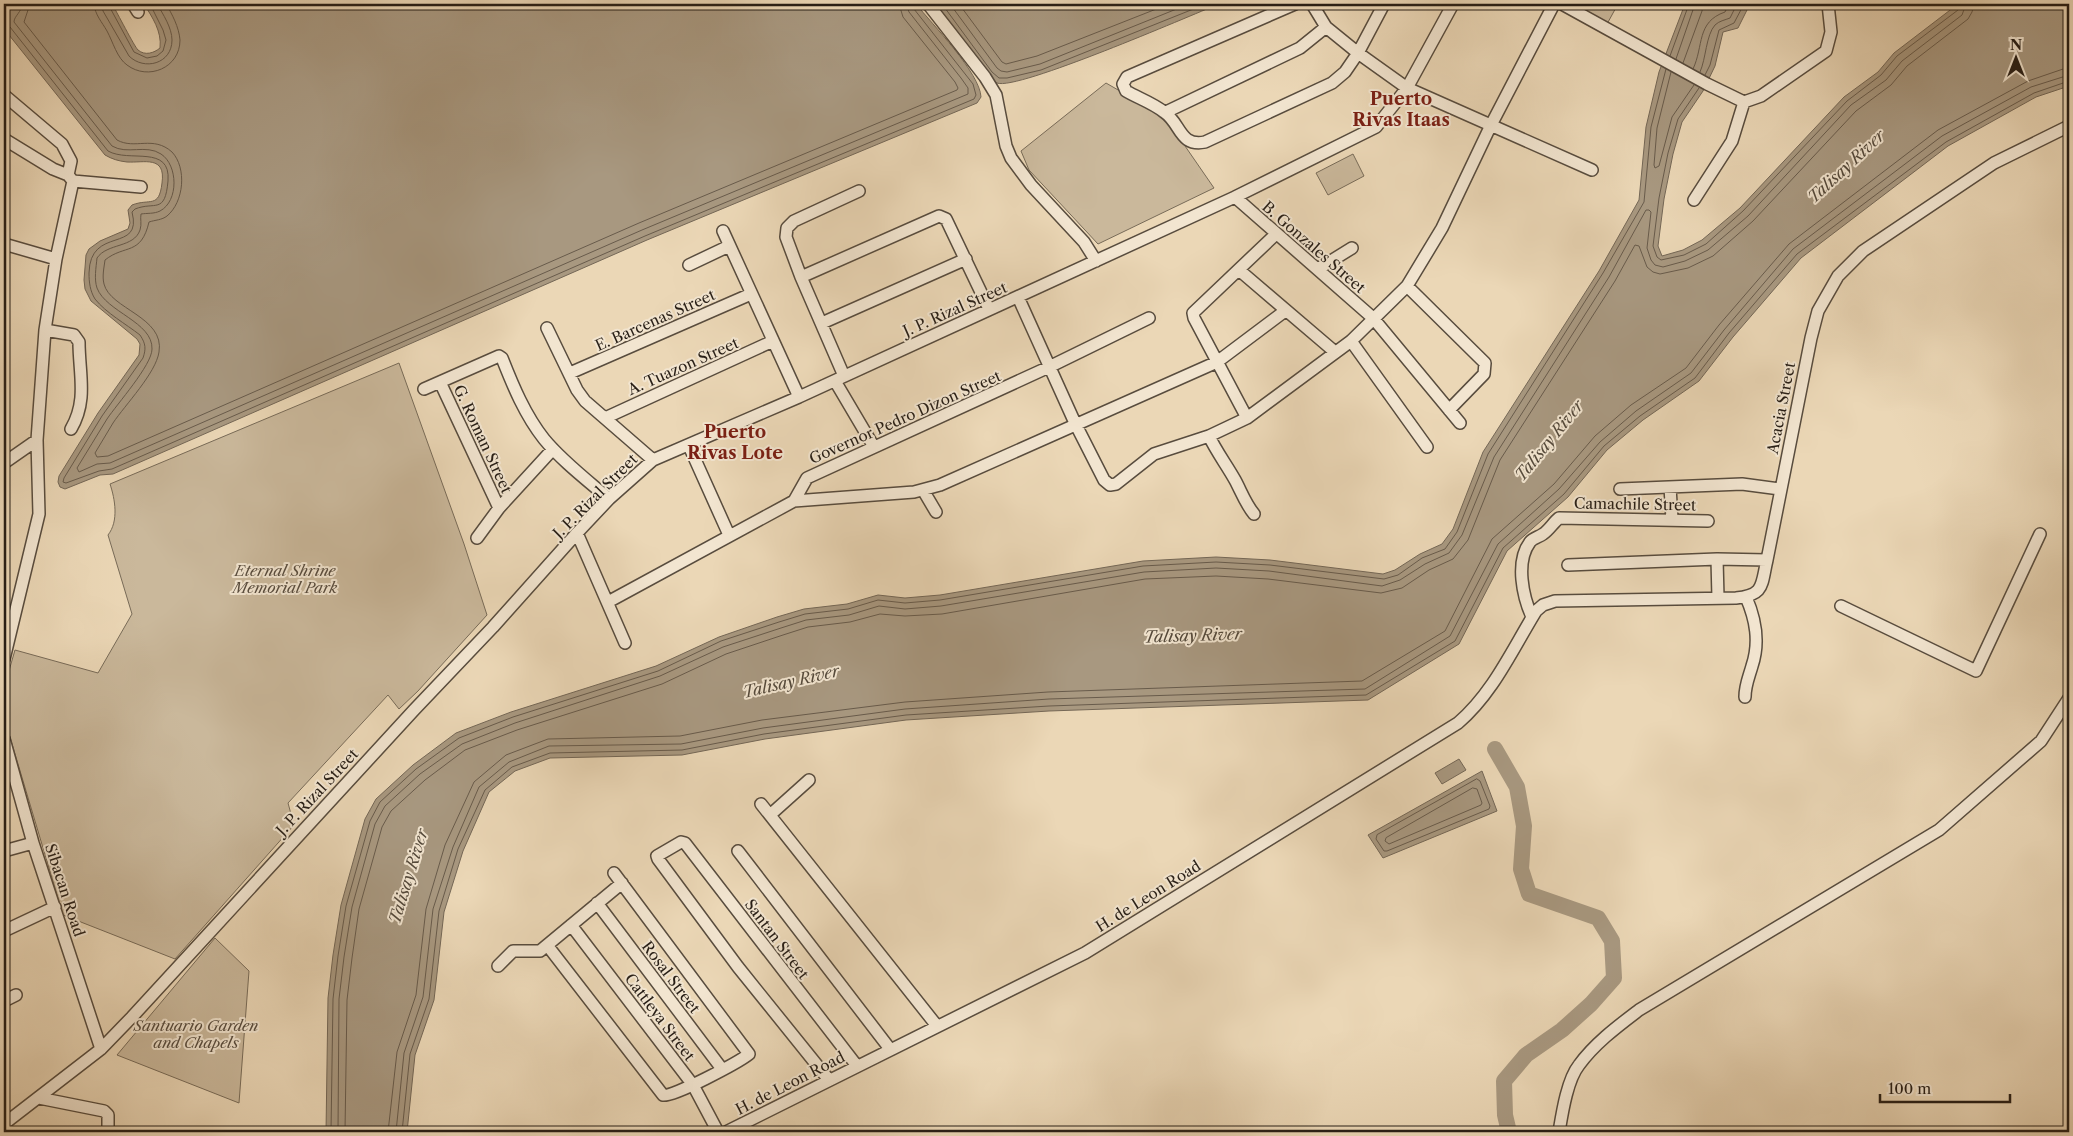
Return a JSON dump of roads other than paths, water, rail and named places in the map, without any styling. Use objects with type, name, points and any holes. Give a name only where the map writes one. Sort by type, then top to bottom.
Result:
[{"type":"street","points":[[928,4],[985,77],[996,95],[1006,146],[1011,158],[1031,185],[1084,242],[1096,260]]},
{"type":"street","points":[[1295,4],[1127,77],[1123,84],[1126,91],[1166,112],[1188,141],[1196,144],[1205,142],[1332,83],[1345,72],[1384,4]]},
{"type":"street","points":[[1312,4],[1326,27],[1407,88],[1592,170]]},
{"type":"street","points":[[1407,88],[1453,4]]},
{"type":"street","points":[[1018,297],[1075,423],[1104,480],[1113,485],[1154,454],[1209,436],[1247,418],[1351,341],[1407,286],[1442,228],[1491,125],[1554,4]]},
{"type":"street","points":[[1562,4],[1707,84],[1744,102],[1761,96],[1826,51],[1832,32],[1828,4]]},
{"type":"street","points":[[1166,112],[1300,48],[1326,27]]},
{"type":"street","name":"J. P. Rizal Street","points":[[4,1124],[101,1050],[175,972],[407,717],[493,627],[577,532],[609,499],[653,460],[840,379],[1235,197],[1376,128],[1407,88]]},
{"type":"street","points":[[4,95],[62,144],[71,161],[46,330],[38,440],[39,514],[4,659]]},
{"type":"street","points":[[1694,200],[1732,141],[1744,102]]},
{"type":"street","name":"Acacia Street","points":[[1746,597],[1753,596],[1760,590],[1811,338],[1818,311],[1838,276],[1863,251],[1994,163],[2069,126]]},
{"type":"street","points":[[4,139],[70,178],[141,187]]},
{"type":"street","points":[[859,191],[794,221],[788,228],[786,237],[800,277],[822,323],[840,379],[874,447]]},
{"type":"street","name":"B. Gonzales Street","points":[[1235,197],[1373,318],[1460,423]]},
{"type":"street","points":[[800,277],[939,216],[946,219],[989,309]]},
{"type":"street","points":[[722,231],[799,397]]},
{"type":"street","points":[[1247,418],[1193,313],[1276,234]]},
{"type":"street","points":[[4,244],[56,259]]},
{"type":"street","points":[[689,265],[729,246]]},
{"type":"street","points":[[1318,269],[1352,248]]},
{"type":"street","points":[[822,323],[966,259]]},
{"type":"street","points":[[1239,270],[1335,352]]},
{"type":"street","points":[[1407,286],[1485,363],[1484,374],[1449,410]]},
{"type":"street","name":"E. Barcenas Street","points":[[570,373],[751,294]]},
{"type":"street","points":[[608,602],[794,501],[924,490],[959,476],[1075,423],[1217,362],[1285,310]]},
{"type":"street","name":"Governor Pedro Dizon Street","points":[[794,501],[807,478],[1049,367],[1149,318]]},
{"type":"street","points":[[547,328],[577,390],[585,401],[653,460]]},
{"type":"street","points":[[46,330],[74,336],[79,342],[82,398],[78,417],[71,429]]},
{"type":"street","name":"A. Tuazon Street","points":[[605,418],[773,341]]},
{"type":"street","points":[[1351,341],[1427,448]]},
{"type":"street","points":[[424,389],[499,356],[502,358],[523,407],[537,430],[553,449],[609,499]]},
{"type":"street","name":"G. Roman Street","points":[[440,382],[499,508]]},
{"type":"street","points":[[1209,436],[1237,484],[1247,506],[1254,514]]},
{"type":"street","points":[[4,463],[38,440]]},
{"type":"street","points":[[689,446],[729,535]]},
{"type":"street","points":[[477,538],[499,508],[553,449]]},
{"type":"street","points":[[1620,489],[1742,484],[1780,490]]},
{"type":"street","points":[[1670,487],[1672,519]]},
{"type":"street","points":[[924,490],[936,512]]},
{"type":"street","name":"Camachile Street","points":[[1532,617],[1525,602],[1522,589],[1526,548],[1531,540],[1544,534],[1551,524],[1559,518],[1629,521],[1672,519],[1708,521]]},
{"type":"street","points":[[577,532],[625,642]]},
{"type":"street","points":[[1841,606],[1976,671],[2040,534]]},
{"type":"street","points":[[1717,559],[1718,598]]},
{"type":"street","points":[[1568,565],[1717,559],[1767,560]]},
{"type":"street","points":[[1532,617],[1543,606],[1556,601],[1746,597],[1755,617],[1756,633],[1753,665],[1745,684],[1745,697]]},
{"type":"street","name":"H. de Leon Road","points":[[726,1132],[1085,953],[1458,722],[1474,708],[1492,686],[1532,617]]},
{"type":"street","points":[[1559,1132],[1564,1104],[1577,1066],[1604,1037],[1639,1010],[1939,830],[2041,741],[2069,698]]},
{"type":"street","name":"Sibacan Road","points":[[4,739],[33,843],[101,1050]]},
{"type":"street","points":[[770,815],[809,780]]},
{"type":"street","points":[[761,804],[937,1026]]},
{"type":"street","name":"Santan Street","points":[[829,1080],[738,967],[657,856],[681,842],[685,843],[856,1066]]},
{"type":"street","points":[[4,850],[33,843]]},
{"type":"street","points":[[738,851],[890,1050]]},
{"type":"street","points":[[547,945],[663,1096],[693,1085],[747,1056],[749,1052],[614,873]]},
{"type":"street","points":[[498,966],[513,951],[538,952],[622,883]]},
{"type":"street","name":"Rosal Street","points":[[597,903],[722,1069]]},
{"type":"street","points":[[4,931],[55,908]]},
{"type":"street","name":"Cattleya Street","points":[[571,925],[693,1085],[718,1132]]},
{"type":"street","points":[[4,1001],[16,995]]},
{"type":"street","points":[[39,1098],[104,1111],[108,1115],[108,1132]]},
{"type":"water","points":[[13,4],[112,4],[138,50],[146,53],[160,48],[160,42],[156,24],[144,4],[916,4],[964,62],[979,87],[981,97],[977,103],[647,240],[113,474],[100,475],[65,489],[60,487],[58,482],[59,476],[98,413],[139,355],[140,344],[137,339],[91,301],[85,289],[84,280],[86,255],[89,249],[100,241],[128,229],[130,223],[128,210],[132,205],[156,200],[161,191],[162,174],[161,168],[152,162],[124,162],[105,155],[5,30],[4,16]]},
{"type":"water","points":[[936,4],[1219,4],[1068,65],[1036,76],[997,83],[988,75]]},
{"type":"water","name":"Talisay River","points":[[1685,4],[1750,4],[1738,28],[1723,32],[1715,66],[1703,91],[1682,122],[1664,199],[1658,246],[1662,256],[1683,250],[1702,240],[1740,208],[1844,97],[1878,72],[1894,53],[1958,4],[2069,4],[2069,86],[2036,97],[1948,146],[1801,258],[1733,337],[1699,381],[1643,420],[1607,450],[1568,497],[1507,551],[1459,644],[1368,700],[1049,711],[906,720],[765,739],[682,755],[550,758],[515,771],[489,792],[463,851],[444,912],[434,1000],[415,1055],[407,1132],[326,1132],[328,998],[333,955],[341,905],[365,819],[376,799],[413,765],[456,733],[511,712],[656,666],[719,637],[804,609],[847,604],[878,595],[905,598],[940,595],[1143,561],[1216,557],[1270,560],[1383,574],[1395,570],[1420,554],[1442,544],[1453,529],[1483,452],[1599,271],[1639,200],[1646,127],[1659,72]]},
{"type":"water","points":[[1459,759],[1466,770],[1442,784],[1435,773]]},
{"type":"water","points":[[1482,771],[1497,811],[1383,858],[1368,835]]},
{"type":"waterway","points":[[1495,749],[1517,787],[1524,826],[1521,869],[1529,894],[1598,918],[1612,941],[1614,978],[1591,1004],[1562,1030],[1526,1055],[1504,1081],[1505,1115],[1509,1132]]},
{"type":"district","name":"Puerto Rivas Itaas","points":[[1401,109]]},
{"type":"district","name":"Puerto Rivas Lote","points":[[735,442]]},
{"type":"park label","name":"Eternal Shrine Memorial Park","points":[[285,578]]},
{"type":"park label","name":"Santuario Garden and Chapels","points":[[196,1034]]}]
